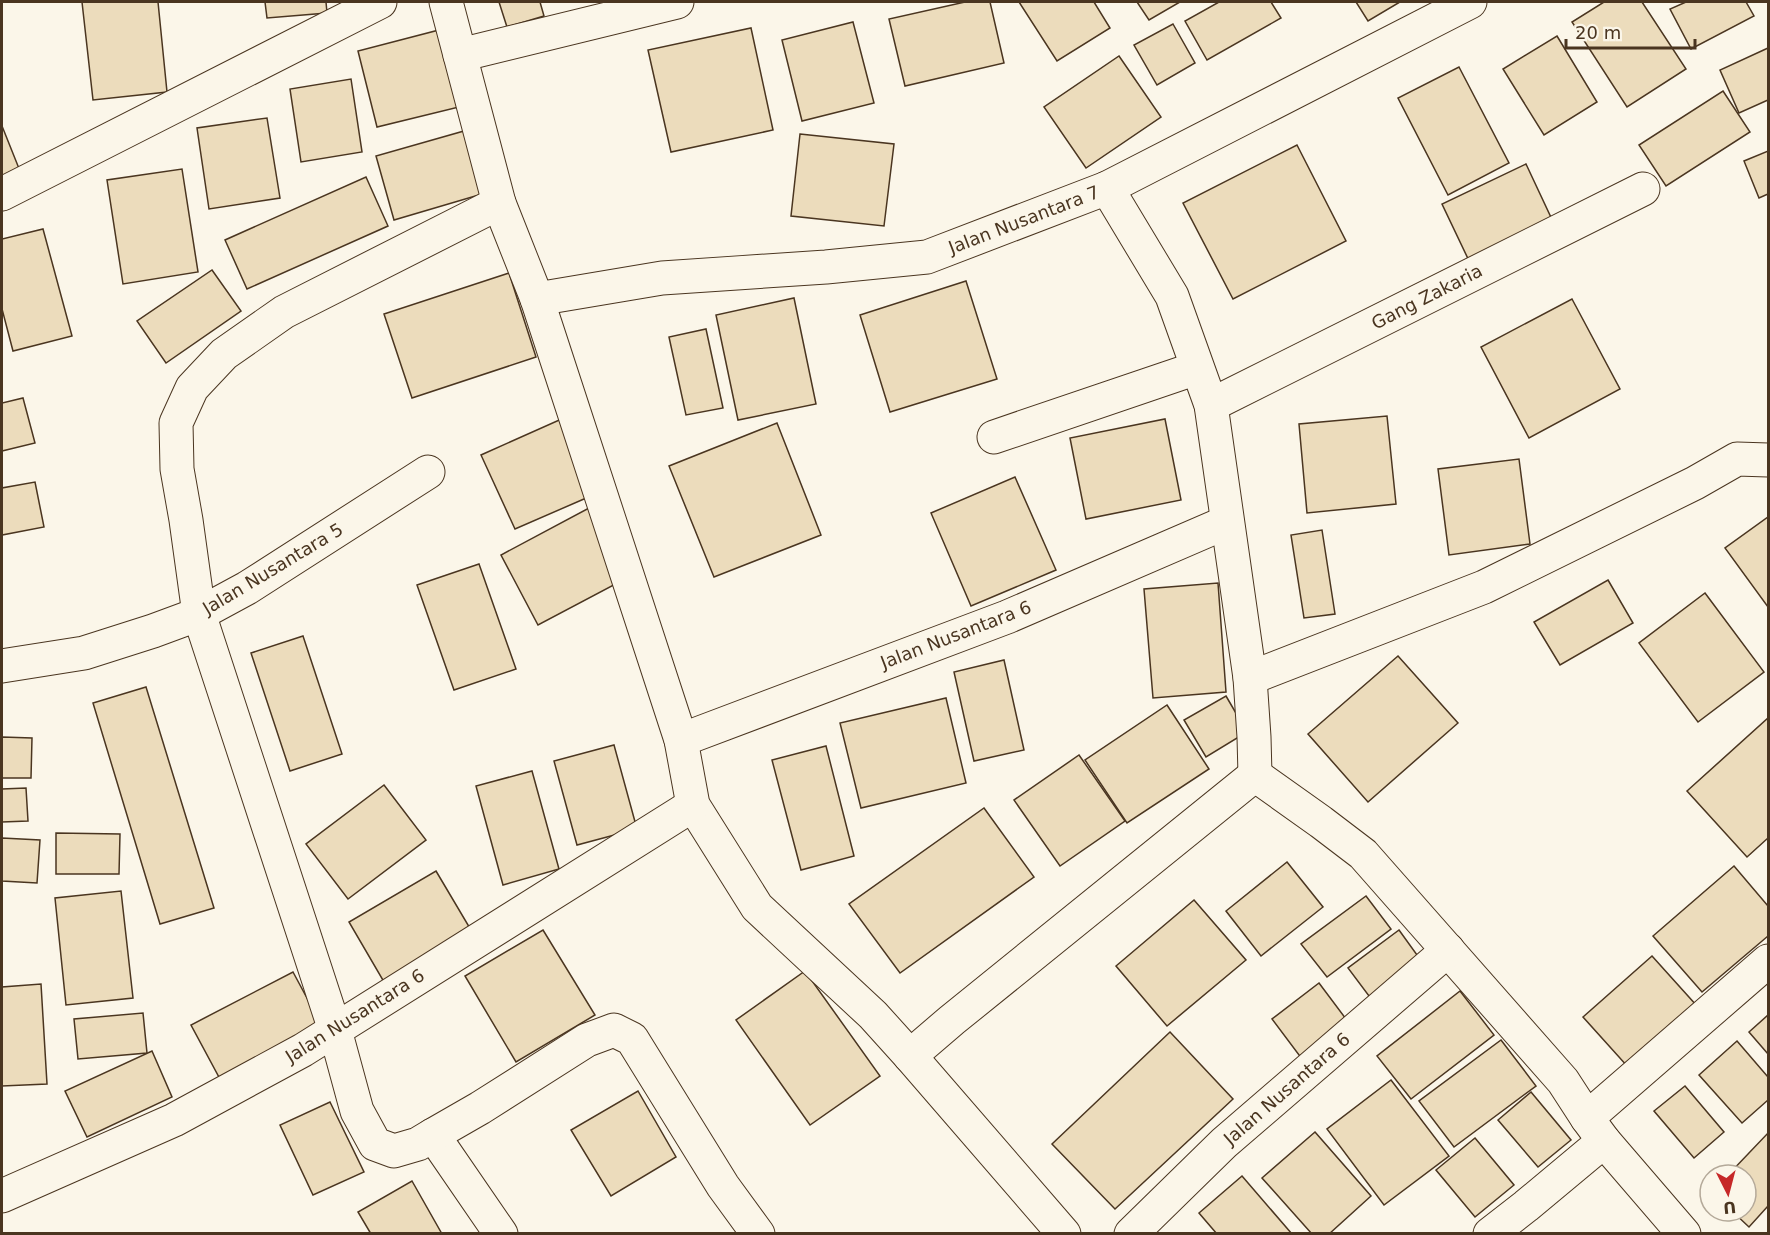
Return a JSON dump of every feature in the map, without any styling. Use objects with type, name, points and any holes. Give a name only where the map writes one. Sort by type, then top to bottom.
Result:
[{"type":"street","points":[[2,194],[380,2]]},
{"type":"street","points":[[446,2],[499,203],[537,299],[681,740],[693,805],[757,907],[873,1016],[1064,1233]]},
{"type":"street","points":[[460,55],[677,2]]},
{"type":"street","name":"Jalan Nusantara 7","points":[[537,299],[662,278],[826,267],[927,257],[1107,188],[1470,2]]},
{"type":"street","points":[[1107,188],[1172,296],[1211,405],[1250,678],[1255,776]]},
{"type":"street","name":"Gang Zakaria","points":[[1211,405],[1642,189]]},
{"type":"street","points":[[499,203],[285,312],[224,354],[192,388],[176,423],[177,469],[199,614],[335,1030],[357,1111],[375,1144],[394,1151],[418,1144],[480,1108],[587,1040],[614,1030],[632,1039],[723,1186],[758,1233]]},
{"type":"street","points":[[994,437],[1197,368]]},
{"type":"street","points":[[1250,678],[1484,587],[1695,483],[1737,459],[1768,460]]},
{"type":"street","name":"Jalan Nusantara 5","points":[[2,666],[84,653],[199,614],[247,588],[428,472]]},
{"type":"street","name":"Jalan Nusantara 6","points":[[681,740],[1007,616],[1227,522]]},
{"type":"street","points":[[1255,776],[1363,854],[1563,1081],[1596,1130],[1684,1233]]},
{"type":"street","points":[[910,1056],[1255,776]]},
{"type":"street","name":"Jalan Nusantara 6","points":[[2,1196],[174,1120],[303,1050],[693,805]]},
{"type":"street","name":"Jalan Nusantara 6","points":[[1131,1233],[1224,1143],[1448,950]]},
{"type":"street","points":[[1490,1233],[1526,1206],[1596,1130],[1768,961]]},
{"type":"street","points":[[434,1135],[501,1233]]},
{"type":"building","points":[[82,2],[158,2],[167,92],[93,100]]},
{"type":"building","points":[[265,2],[326,2],[327,13],[267,18]]},
{"type":"building","points":[[499,2],[540,2],[544,16],[507,27]]},
{"type":"building","points":[[965,2],[990,2],[1004,63],[905,86],[889,19]]},
{"type":"building","points":[[1019,2],[1094,2],[1110,28],[1057,61]]},
{"type":"building","points":[[1137,2],[1180,2],[1149,20]]},
{"type":"building","points":[[1219,2],[1271,2],[1281,18],[1207,60],[1185,21]]},
{"type":"building","points":[[1356,2],[1400,2],[1368,21]]},
{"type":"building","points":[[1604,2],[1642,2],[1686,69],[1627,107],[1572,22]]},
{"type":"building","points":[[1686,2],[1746,2],[1754,16],[1691,49],[1670,9]]},
{"type":"building","points":[[853,22],[874,103],[802,121],[782,40]]},
{"type":"building","points":[[1173,24],[1195,63],[1157,85],[1134,45]]},
{"type":"building","points":[[751,28],[773,130],[671,152],[648,50]]},
{"type":"building","points":[[439,30],[459,107],[377,127],[358,51]]},
{"type":"building","points":[[1557,36],[1597,102],[1544,135],[1503,69]]},
{"type":"building","points":[[1768,48],[1768,100],[1739,113],[1720,70]]},
{"type":"building","points":[[1119,56],[1161,117],[1086,168],[1044,107]]},
{"type":"building","points":[[1459,67],[1509,163],[1448,195],[1398,98]]},
{"type":"building","points":[[351,79],[362,152],[301,162],[290,89]]},
{"type":"building","points":[[1723,91],[1750,132],[1666,186],[1639,145]]},
{"type":"building","points":[[267,118],[280,198],[209,209],[197,128]]},
{"type":"building","points":[[2,126],[20,171],[2,178]]},
{"type":"building","points":[[471,129],[489,192],[394,220],[376,156]]},
{"type":"building","points":[[800,134],[894,144],[884,226],[791,216]]},
{"type":"building","points":[[1297,145],[1346,241],[1233,299],[1183,203]]},
{"type":"building","points":[[1768,151],[1768,194],[1759,198],[1744,161]]},
{"type":"building","points":[[1526,164],[1555,226],[1471,265],[1442,204]]},
{"type":"building","points":[[182,169],[198,272],[123,284],[107,180]]},
{"type":"building","points":[[366,177],[388,226],[247,289],[225,240]]},
{"type":"building","points":[[43,229],[72,336],[13,351],[2,309],[2,239]]},
{"type":"building","points":[[212,270],[241,311],[166,363],[137,321]]},
{"type":"building","points":[[509,273],[536,357],[412,398],[384,314]]},
{"type":"building","points":[[966,281],[997,379],[890,412],[860,315]]},
{"type":"building","points":[[794,298],[816,404],[738,420],[716,315]]},
{"type":"building","points":[[1572,299],[1620,389],[1529,438],[1481,347]]},
{"type":"building","points":[[706,329],[723,408],[686,415],[669,337]]},
{"type":"building","points":[[23,398],[35,443],[2,451],[2,403]]},
{"type":"building","points":[[1387,416],[1396,504],[1307,513],[1299,424]]},
{"type":"building","points":[[566,417],[600,492],[515,529],[481,455]]},
{"type":"building","points":[[1165,419],[1181,500],[1086,519],[1070,438]]},
{"type":"building","points":[[777,423],[821,535],[714,577],[669,466]]},
{"type":"building","points":[[1519,459],[1530,544],[1449,555],[1438,469]]},
{"type":"building","points":[[1015,477],[1056,570],[971,606],[931,513]]},
{"type":"building","points":[[35,482],[44,527],[2,535],[2,488]]},
{"type":"building","points":[[589,508],[627,578],[538,625],[501,555]]},
{"type":"building","points":[[1768,517],[1768,607],[1725,548]]},
{"type":"building","points":[[1322,530],[1335,614],[1304,618],[1291,535]]},
{"type":"building","points":[[479,564],[516,669],[454,690],[417,585]]},
{"type":"building","points":[[1608,580],[1633,623],[1560,665],[1534,622]]},
{"type":"building","points":[[1218,583],[1226,692],[1153,698],[1144,589]]},
{"type":"building","points":[[1705,593],[1764,672],[1698,722],[1639,643]]},
{"type":"building","points":[[303,636],[342,754],[290,771],[251,653]]},
{"type":"building","points":[[1398,656],[1458,723],[1368,802],[1308,734]]},
{"type":"building","points":[[1004,660],[1024,750],[974,761],[954,672]]},
{"type":"building","points":[[146,687],[214,908],[160,924],[93,703]]},
{"type":"building","points":[[1226,696],[1247,732],[1206,757],[1184,720]]},
{"type":"building","points":[[946,698],[966,783],[861,808],[840,723]]},
{"type":"building","points":[[1167,705],[1209,769],[1127,823],[1085,760]]},
{"type":"building","points":[[1768,718],[1768,838],[1747,857],[1687,791]]},
{"type":"building","points":[[2,737],[32,738],[31,778],[2,778]]},
{"type":"building","points":[[614,745],[637,829],[577,845],[554,761]]},
{"type":"building","points":[[826,746],[854,856],[801,870],[772,760]]},
{"type":"building","points":[[1079,755],[1125,821],[1060,866],[1014,800]]},
{"type":"building","points":[[532,771],[559,869],[503,885],[476,786]]},
{"type":"building","points":[[384,785],[426,840],[348,899],[306,844]]},
{"type":"building","points":[[26,788],[28,821],[2,822],[2,789]]},
{"type":"building","points":[[984,808],[1034,877],[900,973],[849,904]]},
{"type":"building","points":[[56,833],[120,834],[119,874],[56,874]]},
{"type":"building","points":[[2,838],[40,840],[37,883],[2,881]]},
{"type":"building","points":[[1287,862],[1323,907],[1261,956],[1226,911]]},
{"type":"building","points":[[1734,866],[1768,906],[1768,936],[1702,992],[1653,936]]},
{"type":"building","points":[[436,871],[471,930],[384,982],[349,922]]},
{"type":"building","points":[[121,891],[133,998],[66,1005],[55,898]]},
{"type":"building","points":[[1366,896],[1391,929],[1327,977],[1301,944]]},
{"type":"building","points":[[1194,900],[1246,960],[1167,1026],[1116,966]]},
{"type":"building","points":[[543,930],[595,1015],[516,1062],[465,976]]},
{"type":"building","points":[[1399,930],[1425,966],[1375,1004],[1348,968]]},
{"type":"building","points":[[1652,956],[1697,1006],[1628,1067],[1583,1017]]},
{"type":"building","points":[[805,971],[880,1076],[810,1125],[736,1020]]},
{"type":"building","points":[[293,972],[322,1026],[220,1079],[191,1025]]},
{"type":"building","points":[[1319,983],[1349,1023],[1302,1059],[1272,1019]]},
{"type":"building","points":[[41,984],[47,1084],[2,1086],[2,987]]},
{"type":"building","points":[[1460,991],[1494,1035],[1411,1099],[1377,1056]]},
{"type":"building","points":[[143,1013],[147,1053],[78,1059],[74,1019]]},
{"type":"building","points":[[1768,1015],[1768,1054],[1749,1032]]},
{"type":"building","points":[[1170,1032],[1233,1099],[1115,1209],[1052,1144]]},
{"type":"building","points":[[1501,1040],[1536,1086],[1454,1147],[1419,1101]]},
{"type":"building","points":[[1737,1041],[1768,1077],[1768,1100],[1742,1123],[1699,1075]]},
{"type":"building","points":[[152,1051],[172,1097],[87,1137],[65,1091]]},
{"type":"building","points":[[1391,1080],[1449,1156],[1384,1205],[1327,1129]]},
{"type":"building","points":[[1685,1086],[1724,1132],[1694,1158],[1654,1111]]},
{"type":"building","points":[[638,1091],[676,1157],[611,1196],[571,1130]]},
{"type":"building","points":[[1531,1092],[1571,1140],[1538,1167],[1498,1120]]},
{"type":"building","points":[[330,1102],[364,1172],[313,1195],[280,1125]]},
{"type":"building","points":[[1315,1132],[1371,1196],[1329,1234],[1312,1234],[1262,1178]]},
{"type":"building","points":[[1768,1133],[1768,1206],[1758,1217],[1758,1163],[1739,1163]]},
{"type":"building","points":[[1475,1138],[1514,1185],[1475,1217],[1436,1170]]},
{"type":"building","points":[[1242,1176],[1292,1234],[1217,1234],[1199,1213]]},
{"type":"building","points":[[412,1181],[442,1234],[371,1234],[358,1212]]}]
